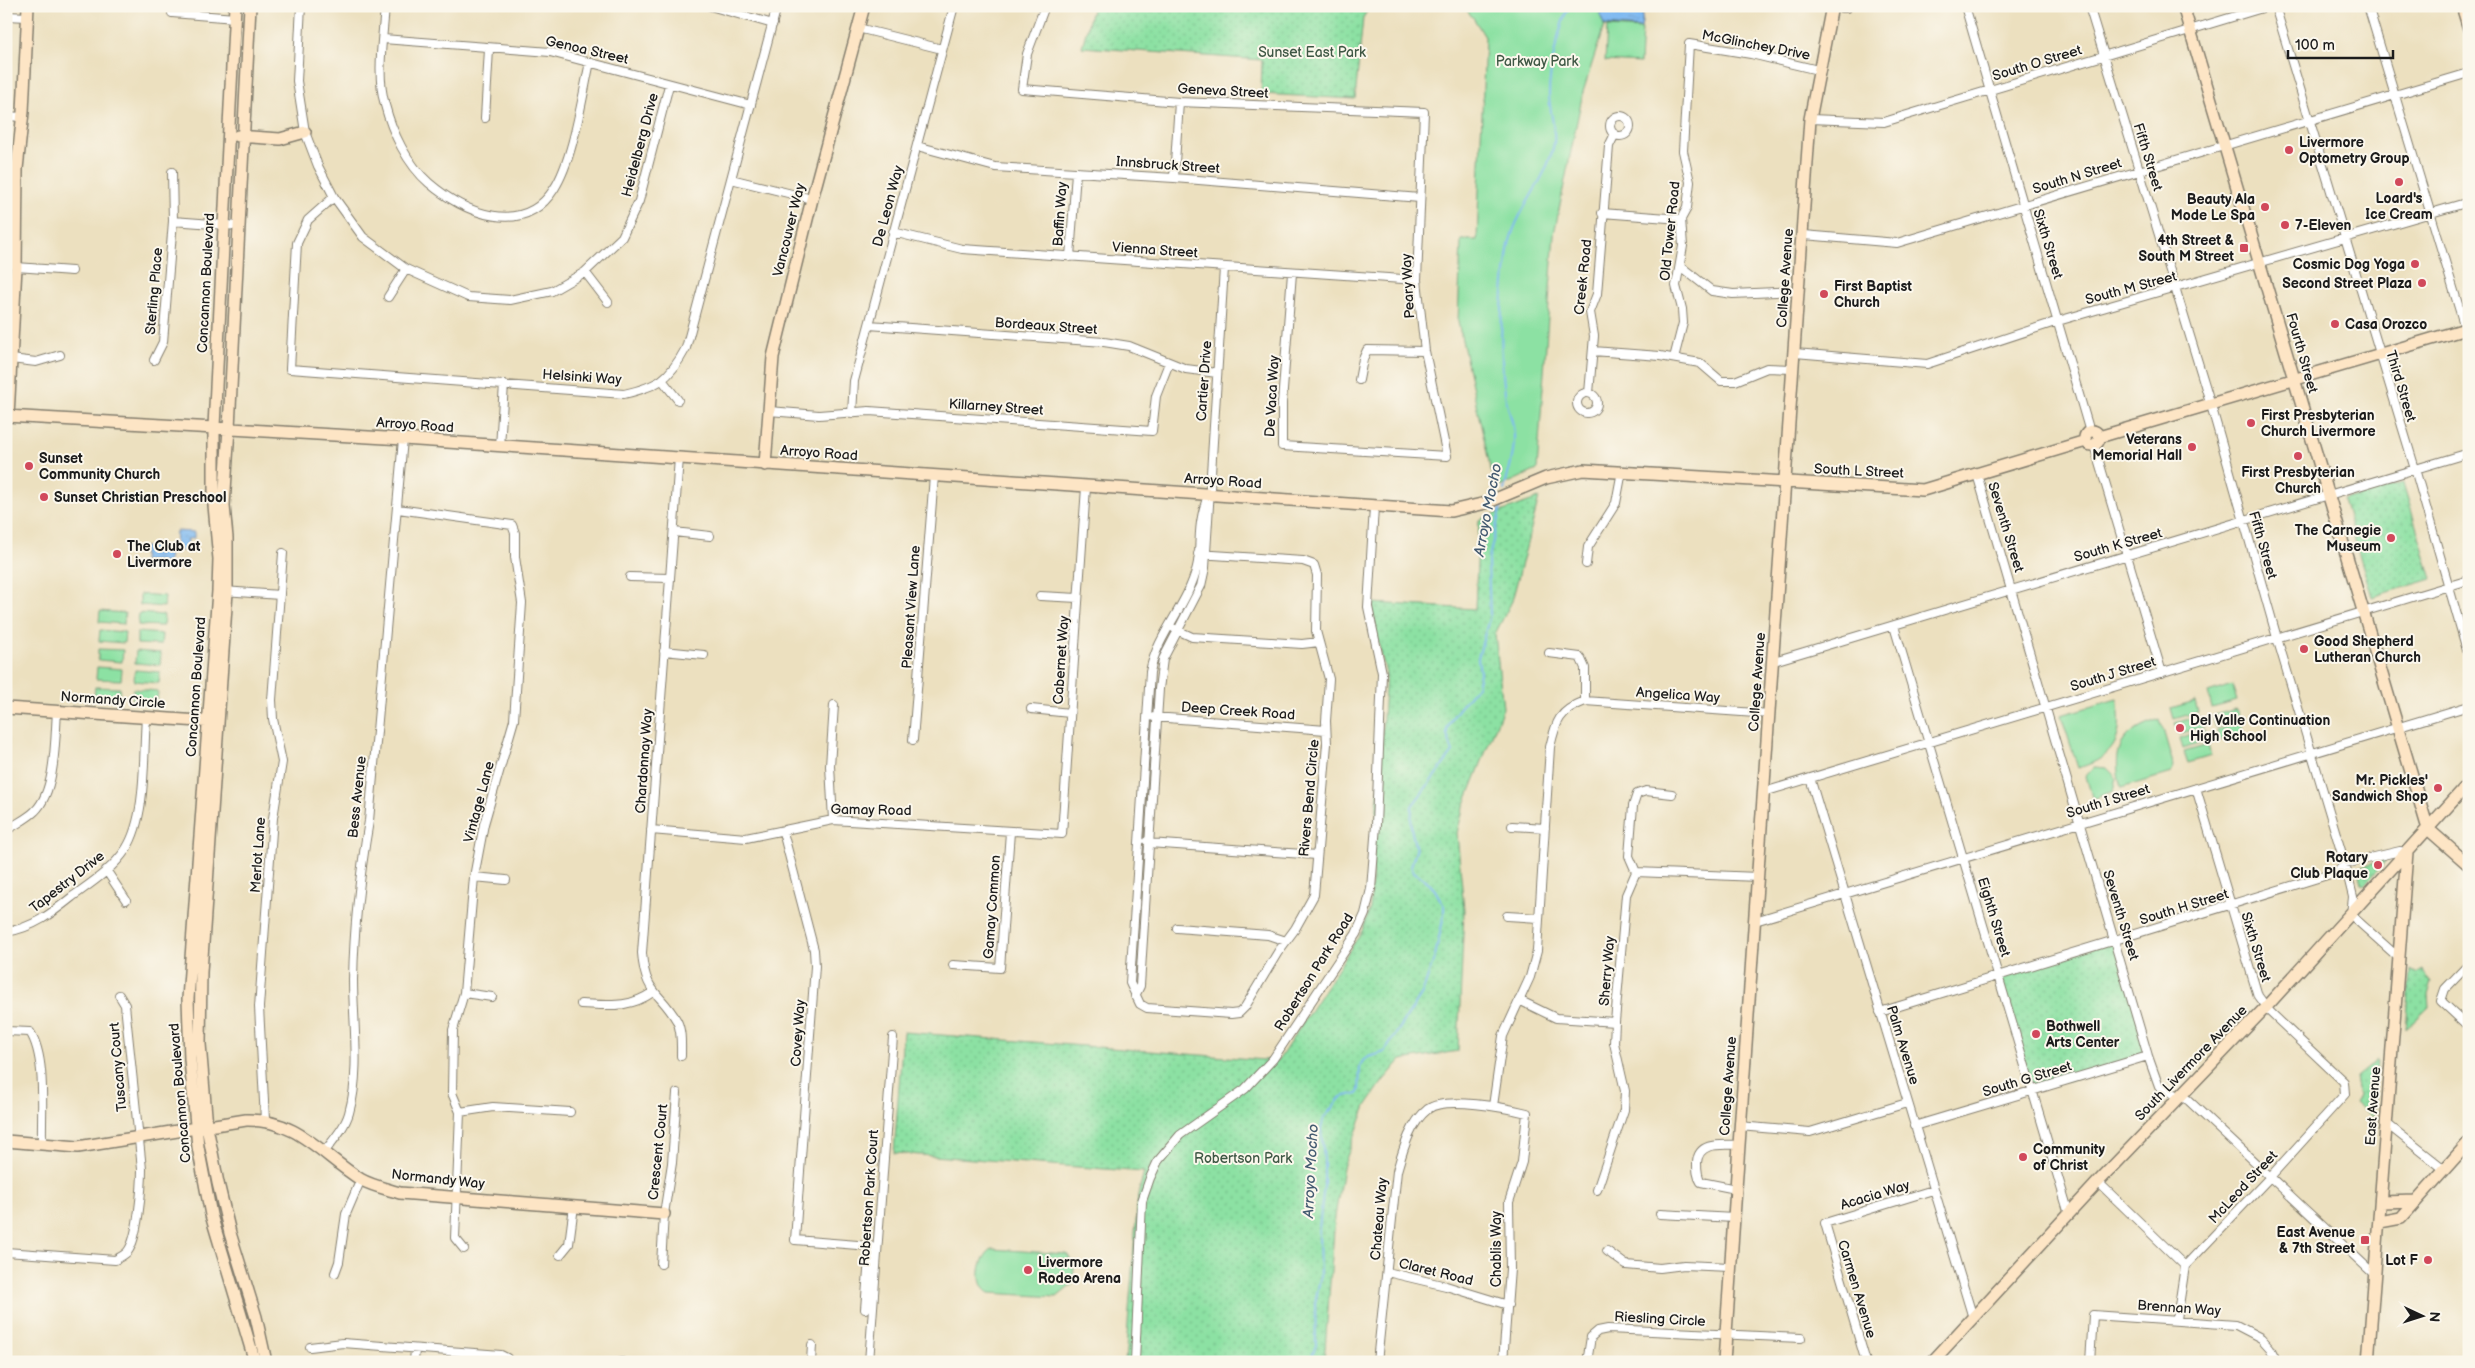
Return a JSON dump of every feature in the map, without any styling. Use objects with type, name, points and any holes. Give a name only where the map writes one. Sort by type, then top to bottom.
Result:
[{"type":"street","name":"Concannon Boulevard","points":[[250,6],[230,428],[224,506],[227,538],[213,722],[200,1005],[202,1128],[198,1148],[211,1215],[255,1362]]},
{"type":"street","name":"Heidelberg Drive","points":[[301,6],[297,81],[305,132],[318,166],[334,197],[363,237],[406,269],[468,297],[510,300],[552,291],[585,272],[622,237],[639,201],[670,85]]},
{"type":"street","points":[[385,6],[381,79],[384,105],[401,148],[428,182],[459,204],[494,218],[518,217],[539,207],[554,190],[564,170],[590,62]]},
{"type":"street","points":[[710,6],[773,24]]},
{"type":"street","name":"Helsinki Way","points":[[334,197],[308,220],[297,242],[290,369],[624,394],[644,389],[663,381],[676,368],[686,348],[778,6]]},
{"type":"street","name":"Vancouver Way","points":[[765,465],[773,357],[812,199],[864,6]]},
{"type":"street","name":"De Leon Way","points":[[852,413],[854,381],[954,6]]},
{"type":"street","name":"Geneva Street","points":[[1045,6],[1027,54],[1022,89],[1179,102],[1424,112]]},
{"type":"street","name":"College Avenue","points":[[1724,1362],[1739,1126],[1804,235],[1810,119],[1818,70],[1832,6]]},
{"type":"street","points":[[1841,6],[1846,6]]},
{"type":"street","name":"Sixth Street","points":[[1965,6],[2162,673]]},
{"type":"street","name":"Fifth Street","points":[[2089,6],[2211,405],[2277,638],[2345,864],[2353,897],[2351,915]]},
{"type":"street","name":"Fourth Street","points":[[2182,6],[2428,829]]},
{"type":"street","name":"South O Street","points":[[1810,119],[1884,122],[2269,6]]},
{"type":"street","name":"Third Street","points":[[2275,6],[2415,469],[2469,657]]},
{"type":"street","points":[[2368,6],[2429,212],[2467,329],[2469,341]]},
{"type":"street","points":[[2462,6],[2469,29]]},
{"type":"street","points":[[173,10],[235,12]]},
{"type":"street","points":[[6,16],[28,12],[22,118],[11,219],[16,267],[7,416]]},
{"type":"street","name":"Concannon Boulevard","points":[[223,591],[214,505],[214,426],[235,12]]},
{"type":"street","points":[[858,28],[942,49]]},
{"type":"street","name":"Genoa Street","points":[[383,39],[489,49],[550,52],[751,105]]},
{"type":"street","name":"McGlinchey Drive","points":[[1689,44],[1751,54],[1818,70]]},
{"type":"street","name":"Old Tower Road","points":[[1674,358],[1683,324],[1682,309],[1676,286],[1683,246],[1681,219],[1687,208],[1690,182],[1683,151],[1689,44]]},
{"type":"street","points":[[485,118],[489,49]]},
{"type":"street","name":"South N Street","points":[[1804,235],[1897,243],[2469,73]]},
{"type":"street","points":[[1174,178],[1179,102]]},
{"type":"street","name":"Peary Way","points":[[1424,112],[1417,280],[1425,351],[1447,456]]},
{"type":"street","points":[[6,116],[22,118]]},
{"type":"street","points":[[230,136],[280,139],[305,132]]},
{"type":"street","name":"Creek Road","points":[[1589,394],[1594,336],[1590,312],[1597,294],[1608,146],[1615,134]]},
{"type":"street","name":"Innsbruck Street","points":[[917,146],[995,167],[1174,178],[1420,198]]},
{"type":"street","name":"Sterling Place","points":[[154,360],[162,342],[173,221],[172,172]]},
{"type":"street","name":"Baffin Way","points":[[1070,257],[1076,172]]},
{"type":"street","points":[[731,179],[812,199]]},
{"type":"street","name":"South M Street","points":[[1795,352],[1927,364],[2058,321],[2174,289],[2429,212],[2469,202]]},
{"type":"street","points":[[1602,213],[1681,219]]},
{"type":"street","points":[[173,221],[239,226]]},
{"type":"street","name":"Vienna Street","points":[[893,232],[962,249],[1292,273],[1417,280]]},
{"type":"street","points":[[1680,266],[1712,290],[1733,294],[1799,291]]},
{"type":"street","points":[[16,267],[72,271]]},
{"type":"street","name":"Cartier Drive","points":[[1208,495],[1224,268]]},
{"type":"street","points":[[388,296],[406,269]]},
{"type":"street","points":[[585,272],[608,302]]},
{"type":"street","name":"De Vaca Way","points":[[1292,273],[1282,403],[1282,446],[1447,456]]},
{"type":"street","name":"Bordeaux Street","points":[[869,325],[1104,342],[1129,346],[1186,369],[1217,373]]},
{"type":"street","name":"South L Street","points":[[1622,471],[1923,490],[2467,329]]},
{"type":"street","points":[[1359,380],[1363,359],[1367,350],[1425,351]]},
{"type":"street","points":[[1593,351],[1674,358],[1700,363],[1721,381],[1735,381],[1767,368],[1793,369]]},
{"type":"street","points":[[11,359],[36,362],[60,355]]},
{"type":"street","name":"Killarney Street","points":[[769,411],[819,415],[869,411],[1152,431],[1156,396],[1169,363]]},
{"type":"street","points":[[663,381],[678,400]]},
{"type":"street","points":[[500,446],[504,384]]},
{"type":"street","name":"Arroyo Road","points":[[7,416],[214,426],[1452,512],[1486,503],[1558,475],[1583,470],[1622,471]]},
{"type":"street","name":"Bess Avenue","points":[[325,1151],[343,1126],[349,1113],[351,1098],[356,1030],[353,980],[359,875],[369,820],[382,653],[398,509],[403,439]]},
{"type":"street","name":"South K Street","points":[[1774,661],[2469,454]]},
{"type":"street","name":"Chardonnay Way","points":[[679,458],[642,953],[646,980],[677,1022],[680,1032],[681,1056]]},
{"type":"street","points":[[1586,564],[1588,547],[1616,502],[1622,471]]},
{"type":"street","name":"Seventh Street","points":[[1977,474],[2116,941],[2148,1056],[2159,1087],[2188,1100],[2375,1275]]},
{"type":"street","name":"Pleasant View Lane","points":[[913,740],[934,476]]},
{"type":"street","name":"Cabernet Way","points":[[1062,834],[1086,487]]},
{"type":"street","points":[[1135,996],[1140,986],[1157,718],[1163,659],[1202,586],[1202,518],[1208,495]]},
{"type":"street","name":"Robertson Park Road","points":[[1135,1362],[1142,1201],[1158,1161],[1180,1135],[1245,1089],[1273,1059],[1356,934],[1365,914],[1374,862],[1382,673],[1368,607],[1374,507]]},
{"type":"street","name":"Vintage Lane","points":[[398,509],[512,525],[515,533],[515,557],[522,603],[522,626],[514,720],[484,824],[474,877],[464,993],[453,1030],[452,1093],[460,1112],[455,1238],[464,1249]]},
{"type":"street","points":[[674,532],[710,536]]},
{"type":"street","name":"Merlot Lane","points":[[265,1120],[259,1007],[273,818],[282,762],[273,719],[272,700],[283,553]]},
{"type":"street","points":[[1135,996],[1130,983],[1152,661],[1190,588],[1202,555]]},
{"type":"street","name":"Rivers Bend Circle","points":[[1135,996],[1140,1004],[1154,1009],[1239,1013],[1312,902],[1326,753],[1330,679],[1319,642],[1315,612],[1317,575],[1314,565],[1302,561],[1202,555]]},
{"type":"street","points":[[630,578],[669,578]]},
{"type":"street","name":"South J Street","points":[[1764,792],[2469,580]]},
{"type":"street","points":[[223,591],[280,595]]},
{"type":"street","points":[[1040,596],[1078,598]]},
{"type":"street","points":[[1169,626],[1192,637],[1302,644],[1319,642]]},
{"type":"street","name":"Eighth Street","points":[[1894,626],[2069,1214]]},
{"type":"street","points":[[664,651],[704,655]]},
{"type":"street","points":[[1493,1106],[1503,1036],[1530,977],[1537,951],[1550,747],[1557,721],[1571,706],[1585,701],[1585,668],[1580,657],[1549,653]]},
{"type":"street","name":"Angelica Way","points":[[1585,701],[1770,714]]},
{"type":"street","points":[[833,820],[830,766],[834,705]]},
{"type":"street","name":"South I Street","points":[[1755,921],[2469,706]]},
{"type":"street","name":"Normandy Circle","points":[[6,708],[213,722]]},
{"type":"street","points":[[1031,709],[1070,713]]},
{"type":"street","points":[[6,830],[36,811],[46,795],[51,776],[58,711]]},
{"type":"street","name":"Deep Creek Road","points":[[1147,717],[1326,730]]},
{"type":"street","name":"Tapestry Drive","points":[[6,932],[28,927],[49,915],[106,870],[126,848],[135,827],[140,807],[146,718]]},
{"type":"street","name":"Palm Avenue","points":[[1810,778],[1973,1318]]},
{"type":"street","name":"South Livermore Avenue","points":[[1932,1362],[2098,1182],[2266,1007],[2469,784]]},
{"type":"street","name":"Sixth Street","points":[[2196,788],[2258,996],[2266,1007],[2344,1082]]},
{"type":"street","points":[[1672,794],[1646,791],[1637,794],[1633,806],[1628,856],[1636,872],[1758,877]]},
{"type":"street","name":"Gamay Road","points":[[651,830],[746,838],[833,820],[1062,834]]},
{"type":"street","points":[[1512,826],[1545,828]]},
{"type":"street","points":[[2428,829],[2469,865]]},
{"type":"street","name":"Covey Way","points":[[782,832],[814,950],[815,966],[795,1240],[870,1246],[865,1309]]},
{"type":"street","name":"Gamay Common","points":[[953,965],[1000,968],[1010,832]]},
{"type":"street","points":[[1139,835],[1149,843],[1317,855]]},
{"type":"street","name":"South H Street","points":[[1880,1012],[2337,872],[2345,864],[2400,851],[2407,852]]},
{"type":"street","name":"East Avenue","points":[[2368,1362],[2407,852]]},
{"type":"street","points":[[106,870],[126,900]]},
{"type":"street","name":"Sherry Way","points":[[1597,1190],[1624,1110],[1625,1091],[1614,1043],[1615,1022],[1626,894],[1636,872]]},
{"type":"street","points":[[474,877],[506,880]]},
{"type":"street","points":[[2351,915],[2399,958]]},
{"type":"street","points":[[1507,916],[1539,918]]},
{"type":"street","points":[[1177,928],[1268,935],[1286,941]]},
{"type":"street","points":[[2469,964],[2445,989],[2441,1000],[2469,1027]]},
{"type":"street","points":[[581,1004],[614,1006],[639,1002],[653,992]]},
{"type":"street","points":[[464,993],[492,997]]},
{"type":"street","name":"Tuscany Court","points":[[6,1252],[115,1260],[130,1250],[134,1240],[142,1187],[125,1005],[119,995]]},
{"type":"street","points":[[1519,1000],[1556,1018],[1615,1022]]},
{"type":"street","points":[[6,1031],[30,1032],[35,1040],[39,1062],[42,1144]]},
{"type":"street","name":"Robertson Park Court","points":[[869,1362],[893,1037]]},
{"type":"street","name":"South G Street","points":[[1914,1126],[2148,1056]]},
{"type":"street","name":"McLeod Street","points":[[2185,1266],[2270,1177],[2345,1094],[2344,1082]]},
{"type":"street","name":"Crescent Court","points":[[661,1264],[664,1214],[672,1163],[677,1093]]},
{"type":"street","points":[[1739,1126],[1810,1132],[1907,1103]]},
{"type":"street","name":"Chateau Way","points":[[1377,1362],[1397,1171],[1406,1142],[1418,1118],[1429,1108],[1437,1105],[1493,1106]]},
{"type":"street","name":"Chablis Way","points":[[1493,1106],[1528,1113],[1522,1162],[1508,1202],[1510,1269],[1503,1362]]},
{"type":"street","points":[[460,1112],[493,1107],[570,1112]]},
{"type":"street","name":"Normandy Way","points":[[202,1128],[246,1120],[265,1120],[287,1127],[325,1151],[361,1180],[400,1193],[664,1214]]},
{"type":"street","points":[[2387,1124],[2444,1169]]},
{"type":"street","name":"Concannon Boulevard","points":[[202,1128],[230,1234],[256,1317],[266,1362]]},
{"type":"street","points":[[6,1142],[78,1147],[202,1128]]},
{"type":"street","points":[[2380,1222],[2402,1218],[2469,1142]]},
{"type":"street","points":[[1736,1189],[1701,1182],[1697,1171],[1697,1155],[1707,1146],[1739,1145]]},
{"type":"street","points":[[335,1273],[339,1262],[346,1214],[361,1180]]},
{"type":"street","points":[[2098,1182],[2185,1266],[2177,1319]]},
{"type":"street","name":"Acacia Way","points":[[1824,1223],[1933,1190]]},
{"type":"street","points":[[2381,1202],[2416,1201]]},
{"type":"street","points":[[560,1255],[569,1244],[574,1206]]},
{"type":"street","points":[[1660,1214],[1734,1218]]},
{"type":"street","name":"Carmen Avenue","points":[[1824,1223],[1866,1362]]},
{"type":"street","points":[[1607,1251],[1626,1265],[1660,1268],[1684,1265],[1730,1267]]},
{"type":"street","name":"Claret Road","points":[[1387,1272],[1446,1286],[1508,1305]]},
{"type":"street","name":"Brennan Way","points":[[2090,1362],[2093,1315],[2177,1319],[2236,1325],[2261,1338],[2270,1348],[2276,1362]]},
{"type":"street","name":"Riesling Circle","points":[[1587,1362],[1591,1337],[1598,1331],[1608,1329],[1726,1335]]},
{"type":"street","points":[[1726,1335],[1801,1338]]},
{"type":"street","points":[[310,1347],[338,1343],[501,1355],[508,1360]]},
{"type":"street","points":[[811,1362],[812,1345]]},
{"type":"street","points":[[414,1362],[415,1349]]},
{"type":"green space","name":"Sunset East Park","points":[[1093,6],[1370,6],[1363,18],[1355,99],[1261,94],[1262,60],[1082,47]]},
{"type":"green space","name":"Parkway Park","points":[[1463,6],[1644,6],[1641,28],[1604,26],[1583,92],[1554,234],[1537,470],[1495,489],[1458,322],[1461,240],[1477,240],[1485,37]]},
{"type":"green space","points":[[1607,27],[1642,29],[1640,63],[1605,61]]},
{"type":"green space","points":[[2403,483],[2432,579],[2372,597],[2343,500]]},
{"type":"green space","name":"Robertson Park","points":[[1539,498],[1512,601],[1495,634],[1503,708],[1463,809],[1457,833],[1464,910],[1458,1051],[1401,1060],[1383,1081],[1366,1106],[1343,1167],[1335,1217],[1324,1362],[1125,1362],[1138,1195],[1144,1172],[894,1153],[903,1032],[1278,1061],[1362,931],[1370,908],[1386,674],[1372,616],[1373,603],[1475,609],[1479,520]]},
{"type":"green space","points":[[140,594],[165,596],[164,607],[140,605]]},
{"type":"green space","points":[[100,611],[125,613],[124,624],[99,622]]},
{"type":"green space","points":[[139,613],[164,615],[163,626],[138,625]]},
{"type":"green space","points":[[100,630],[125,632],[124,643],[99,641]]},
{"type":"green space","points":[[137,632],[162,634],[161,645],[137,644]]},
{"type":"green space","points":[[98,649],[123,650],[122,662],[98,660]]},
{"type":"green space","points":[[136,651],[161,653],[160,665],[135,663]]},
{"type":"green space","points":[[97,667],[122,669],[121,680],[96,679]]},
{"type":"green space","points":[[135,670],[160,672],[159,683],[134,681]]},
{"type":"green space","points":[[2232,685],[2237,701],[2212,708],[2208,693]]},
{"type":"green space","points":[[95,687],[120,688],[119,700],[94,698]]},
{"type":"green space","points":[[133,689],[158,691],[157,702],[133,701]]},
{"type":"green space","points":[[2117,699],[2119,724],[2115,743],[2102,758],[2078,768],[2061,715]]},
{"type":"green space","points":[[2195,701],[2198,712],[2174,719],[2171,708]]},
{"type":"green space","points":[[2236,709],[2240,720],[2216,727],[2212,716]]},
{"type":"green space","points":[[2199,716],[2203,727],[2179,734],[2175,723]]},
{"type":"green space","points":[[2160,719],[2174,767],[2171,773],[2121,788],[2117,762],[2122,743],[2136,729]]},
{"type":"green space","points":[[2241,723],[2244,734],[2220,741],[2217,730]]},
{"type":"green space","points":[[2204,730],[2207,741],[2183,749],[2180,738]]},
{"type":"green space","points":[[2208,745],[2211,756],[2188,763],[2184,752]]},
{"type":"green space","points":[[2094,767],[2107,768],[2116,777],[2113,791],[2096,798],[2092,797],[2086,776]]},
{"type":"green space","points":[[2388,858],[2365,885],[2362,884],[2358,867]]},
{"type":"green space","points":[[2116,941],[2148,1056],[2033,1091],[1999,976]]},
{"type":"green space","points":[[2423,970],[2432,981],[2428,995],[2429,1007],[2406,1029],[2411,971],[2416,974]]},
{"type":"green space","points":[[2377,1060],[2372,1116],[2355,1102],[2359,1095],[2356,1077]]},
{"type":"green space","name":"Livermore Rodeo Arena","points":[[992,1249],[1067,1254],[1074,1265],[1073,1284],[1057,1297],[989,1293],[981,1284],[980,1271],[984,1258]]},
{"type":"water","points":[[1602,6],[1644,6],[1641,28],[1604,25],[1600,15]]},
{"type":"water","points":[[176,531],[194,532],[194,538],[188,539],[187,551],[175,550]]},
{"type":"water","points":[[144,547],[169,548],[168,563],[163,563],[162,561],[143,561]]},
{"type":"waterway","name":"Arroyo Mocho","points":[[1504,490],[1514,442],[1513,426],[1506,397],[1502,358],[1502,303],[1508,250],[1517,222],[1545,171],[1554,143],[1549,84],[1558,37],[1569,6]]},
{"type":"waterway","name":"Arroyo Mocho","points":[[1310,1362],[1316,1345],[1315,1303],[1320,1279],[1319,1229],[1324,1185],[1321,1129],[1324,1118],[1341,1097],[1358,1093],[1362,1062],[1369,1057],[1384,1052],[1422,994],[1435,956],[1444,915],[1444,906],[1435,890],[1426,880],[1414,872],[1411,866],[1416,850],[1411,828],[1412,806],[1453,752],[1447,735],[1447,729],[1454,715],[1477,686],[1480,673],[1478,658],[1490,615],[1488,562],[1502,502]]},
{"type":"place","name":"Livermore Optometry Group","points":[[2289,150]]},
{"type":"place","name":"Loard's Ice Cream","points":[[2399,182]]},
{"type":"place","name":"Beauty Ala Mode Le Spa","points":[[2265,207]]},
{"type":"place","name":"7-Eleven","points":[[2285,225]]},
{"type":"place","name":"4th Street & South M Street","points":[[2244,248]]},
{"type":"place","name":"Cosmic Dog Yoga","points":[[2415,264]]},
{"type":"place","name":"Second Street Plaza","points":[[2422,283]]},
{"type":"place","name":"First Baptist Church","points":[[1824,294]]},
{"type":"place","name":"Casa Orozco","points":[[2335,324]]},
{"type":"place","name":"First Presbyterian Church Livermore","points":[[2251,423]]},
{"type":"place","name":"Veterans Memorial Hall","points":[[2192,447]]},
{"type":"place","name":"First Presbyterian Church","points":[[2298,456]]},
{"type":"place","name":"Sunset Community Church","points":[[29,466]]},
{"type":"place","name":"Sunset Christian Preschool","points":[[44,497]]},
{"type":"place","name":"The Carnegie Museum","points":[[2391,538]]},
{"type":"place","name":"The Club at Livermore","points":[[117,554]]},
{"type":"place","name":"Good Shepherd Lutheran Church","points":[[2304,649]]},
{"type":"place","name":"Del Valle Continuation High School","points":[[2180,728]]},
{"type":"place","name":"Mr. Pickles' Sandwich Shop","points":[[2438,788]]},
{"type":"place","name":"Rotary Club Plaque","points":[[2378,865]]},
{"type":"place","name":"Bothwell Arts Center","points":[[2036,1034]]},
{"type":"place","name":"Community of Christ","points":[[2023,1157]]},
{"type":"place","name":"East Avenue & 7th Street","points":[[2365,1240]]},
{"type":"place","name":"Lot F","points":[[2428,1260]]},
{"type":"place","name":"Livermore Rodeo Arena","points":[[1028,1270]]}]
